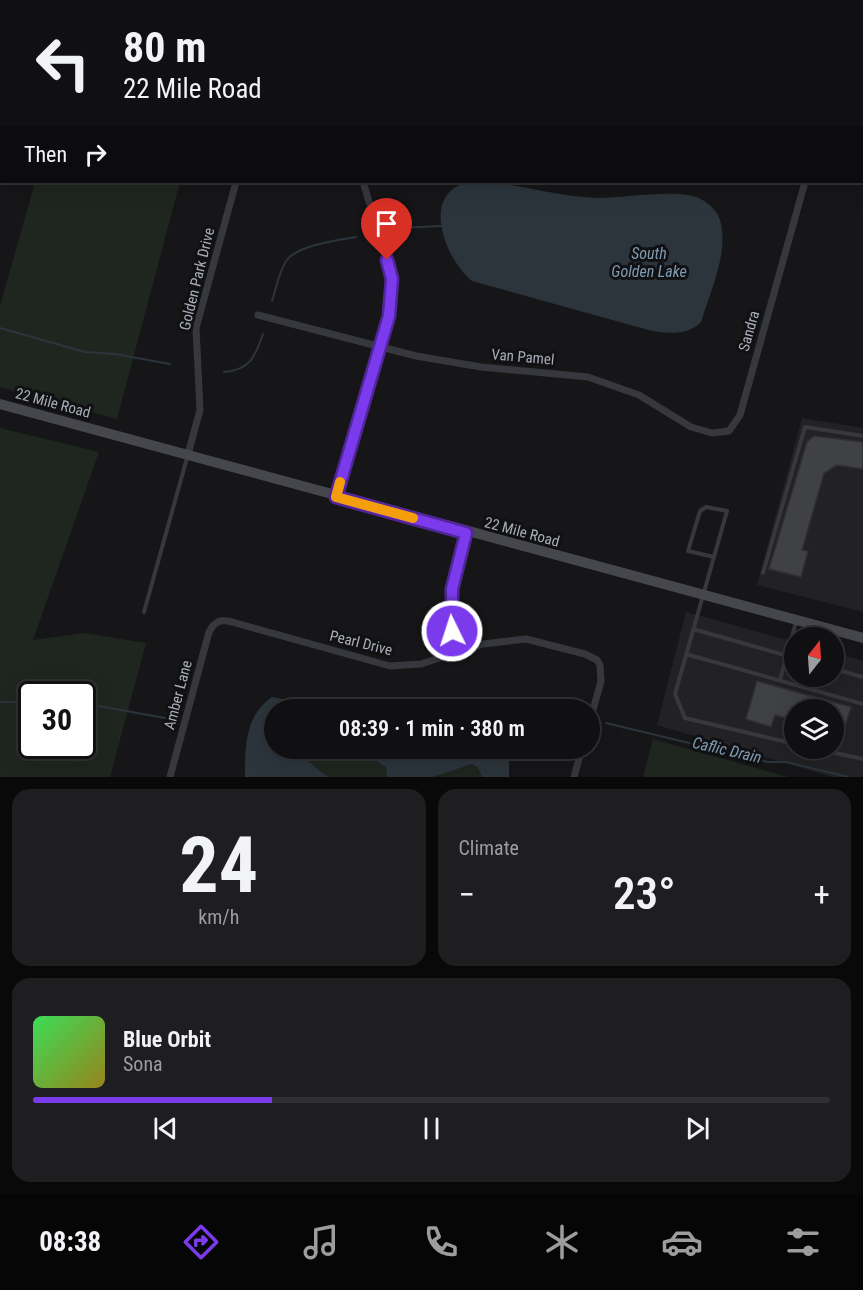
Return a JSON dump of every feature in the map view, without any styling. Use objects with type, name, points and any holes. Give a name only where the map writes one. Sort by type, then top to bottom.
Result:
[{"type":"street","name":"Golden Park Drive","points":[[188,454],[200,410],[195,350],[196,328],[236,183]]},
{"type":"street","points":[[336,497],[389,316],[392,279],[363,183]]},
{"type":"street","name":"Sandra","points":[[676,418],[691,427],[712,433],[729,431],[738,421],[805,183]]},
{"type":"street","name":"Van Pamel","points":[[258,315],[380,347],[481,367],[588,377],[639,395],[676,418]]},
{"type":"street","name":"22 Mile Road","points":[[0,404],[188,454],[466,533],[863,638]]},
{"type":"street","points":[[457,651],[450,604],[466,533]]},
{"type":"street","name":"Pearl Drive","points":[[216,622],[232,622],[390,666],[421,664],[483,644],[519,639],[534,640],[593,657],[602,668],[596,699]]},
{"type":"street","name":"Amber Lane","points":[[170,777],[209,632],[216,622]]},
{"type":"street","points":[[574,777],[579,759]]},
{"type":"lane","points":[[763,573],[806,428],[863,436]]},
{"type":"lane","points":[[144,612],[188,454]]},
{"type":"lane","points":[[714,556],[688,551],[700,511],[706,507],[727,512],[675,694],[676,702],[685,718],[784,741]]},
{"type":"lane","points":[[794,627],[796,621]]},
{"type":"lane","points":[[693,629],[784,655]]},
{"type":"lane","points":[[686,654],[863,704]]},
{"type":"lane","points":[[780,680],[784,664]]},
{"type":"lane","points":[[844,671],[863,676]]},
{"type":"lane","points":[[844,755],[863,759]]},
{"type":"shaded area","points":[[35,183],[180,183],[117,419],[0,387],[0,306]]},
{"type":"shaded area","points":[[802,418],[863,428],[863,612],[757,585]]},
{"type":"shaded area","points":[[0,428],[99,452],[33,640],[84,633],[146,643],[110,777],[0,777]]},
{"type":"shaded area","points":[[686,612],[784,639],[784,687],[844,687],[844,656],[863,661],[863,777],[833,777],[657,725]]},
{"type":"shaded area","points":[[653,739],[788,777],[643,777]]},
{"type":"shaded area","points":[[300,759],[373,759],[386,767],[387,777],[328,777],[308,761]]},
{"type":"shaded area","points":[[472,764],[478,768],[482,777],[433,777]]},
{"type":"water","name":"South Golden Lake","points":[[467,183],[494,183],[581,197],[683,194],[704,201],[718,215],[723,241],[718,269],[701,322],[684,332],[652,331],[472,281],[453,258],[442,227],[441,212],[445,199],[454,189]]},
{"type":"water","points":[[263,705],[264,759],[308,761],[328,777],[245,777],[248,732],[256,713]]},
{"type":"water","points":[[373,759],[509,759],[509,777],[482,777],[478,768],[472,764],[433,777],[387,777],[386,767]]},
{"type":"building","points":[[814,436],[863,442],[863,469],[837,465],[824,473],[802,550],[808,551],[801,577],[769,569],[807,442]]},
{"type":"building","points":[[757,681],[822,699],[784,699],[784,718],[775,715],[771,727],[746,719]]},
{"type":"building","points":[[844,705],[851,707],[844,730]]},
{"type":"waterway","points":[[399,228],[441,226]]},
{"type":"waterway","points":[[272,301],[281,270],[291,255],[318,244],[356,237]]},
{"type":"waterway","points":[[0,328],[85,352],[115,354],[170,364]]},
{"type":"waterway","points":[[224,372],[246,365],[254,356],[263,334]]},
{"type":"waterway","name":"Caflic Drain","points":[[0,702],[18,702]]},
{"type":"waterway","name":"Caflic Drain","points":[[96,706],[165,718]]},
{"type":"waterway","name":"Caflic Drain","points":[[606,723],[768,762],[786,762],[848,777]]},
{"type":"slow traffic","points":[[340,482],[336,497],[413,518]]},
{"type":"route","points":[[387,260],[392,279],[389,316],[336,497],[466,533],[452,589],[450,617],[452,631]]}]
